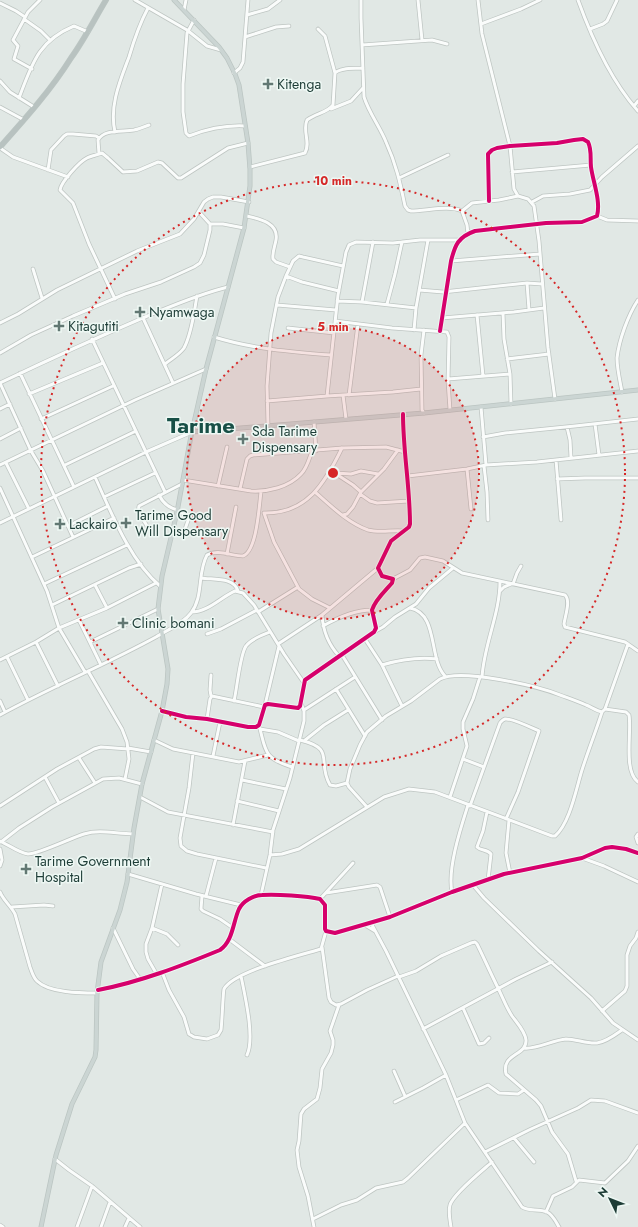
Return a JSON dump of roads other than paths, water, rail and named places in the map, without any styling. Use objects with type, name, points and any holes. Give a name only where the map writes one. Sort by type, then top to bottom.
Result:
[{"type":"highway","points":[[0,148],[62,73],[106,0]]},
{"type":"main road","points":[[41,1227],[55,1159],[72,1104],[95,1057],[101,962],[120,910],[128,874],[133,834],[142,784],[162,711],[167,684],[168,669],[158,609],[160,586],[206,370],[244,228],[249,202],[250,167],[248,143],[239,85],[222,51],[174,0]]},
{"type":"main road","points":[[192,432],[424,413],[638,390]]},
{"type":"street","points":[[32,69],[14,59],[18,46],[14,40],[24,18],[40,0]]},
{"type":"street","points":[[135,0],[187,30],[207,46],[222,51]]},
{"type":"street","points":[[184,10],[186,0]]},
{"type":"street","points":[[234,73],[243,64],[248,0]]},
{"type":"street","points":[[247,15],[268,9],[280,0]]},
{"type":"street","points":[[361,0],[364,97],[367,107],[386,141],[399,178],[405,206],[408,210],[418,211],[459,209],[462,211],[468,225],[468,234]]},
{"type":"street","points":[[418,0],[422,40]]},
{"type":"street","points":[[478,0],[481,24],[492,76],[510,146],[514,189],[518,196]]},
{"type":"street","points":[[481,24],[521,10],[540,0]]},
{"type":"street","points":[[578,0],[608,68],[619,86],[638,111]]},
{"type":"street","points":[[590,29],[607,21],[617,0]]},
{"type":"street","points":[[0,3],[16,11],[50,40]]},
{"type":"street","points":[[115,132],[113,118],[115,97],[132,46],[148,8]]},
{"type":"street","points":[[194,20],[187,30],[183,104],[187,135],[189,136],[222,127],[245,126]]},
{"type":"street","points":[[20,98],[40,50],[50,40],[74,26],[88,32]]},
{"type":"street","points":[[245,36],[276,27],[289,26]]},
{"type":"street","points":[[318,29],[325,36],[335,72],[334,103],[329,109]]},
{"type":"street","points":[[362,45],[422,40],[438,41],[447,44]]},
{"type":"street","points":[[335,72],[340,69],[363,68]]},
{"type":"street","points":[[0,81],[10,92],[34,107]]},
{"type":"street","points":[[250,167],[305,153],[308,147],[306,129],[307,120],[315,114],[351,102],[363,88]]},
{"type":"street","points":[[634,106],[638,101]]},
{"type":"street","points":[[0,107],[24,120]]},
{"type":"street","points":[[99,154],[97,144],[99,138],[106,134],[133,130],[149,125]]},
{"type":"street","points":[[48,170],[51,150],[67,134],[96,136],[99,138]]},
{"type":"street","points":[[489,202],[488,154],[492,150],[510,146],[557,143],[583,139],[589,144],[591,151],[591,165],[595,185],[597,216]]},
{"type":"street","points":[[115,299],[89,244],[73,203],[60,190],[61,186],[68,177],[86,159],[99,154],[105,155],[123,172],[137,171],[158,162],[162,163],[178,178],[181,178],[228,148],[248,143]]},
{"type":"street","points":[[532,202],[543,196],[590,190],[602,177],[638,146]]},
{"type":"street","points":[[0,148],[13,157],[68,177]]},
{"type":"street","points":[[399,178],[448,155]]},
{"type":"street","points":[[512,172],[591,165]]},
{"type":"street","points":[[462,211],[472,204],[518,196],[528,199],[534,206],[555,400]]},
{"type":"street","points":[[0,323],[18,314],[57,290],[137,251],[180,234],[194,219],[204,202],[213,197],[249,202]]},
{"type":"street","points":[[0,353],[31,335],[115,299],[161,282],[200,263],[204,255],[210,224],[199,212]]},
{"type":"street","points":[[247,216],[271,225],[276,232],[277,238],[273,259],[276,262],[290,267]]},
{"type":"street","points":[[440,331],[451,261],[459,240],[468,234],[493,228],[582,222],[597,216],[607,220],[638,221]]},
{"type":"street","points":[[210,224],[223,224],[244,228]]},
{"type":"street","points":[[414,330],[416,308],[428,240]]},
{"type":"street","points":[[327,396],[338,291],[347,248],[349,245],[356,242],[459,240]]},
{"type":"street","points":[[362,302],[373,242]]},
{"type":"street","points":[[387,304],[402,242]]},
{"type":"street","points":[[451,261],[540,254]]},
{"type":"street","points":[[268,425],[267,401],[269,350],[276,305],[290,267],[293,261],[299,256],[343,266]]},
{"type":"street","points":[[33,269],[42,298]]},
{"type":"street","points":[[286,276],[302,282],[338,291]]},
{"type":"street","points":[[533,283],[542,277]]},
{"type":"street","points":[[419,290],[446,292],[527,283],[542,284]]},
{"type":"street","points":[[527,283],[529,310]]},
{"type":"street","points":[[73,537],[0,383],[92,339],[197,296],[228,287]]},
{"type":"street","points":[[165,364],[176,356],[184,347],[191,326],[197,296]]},
{"type":"street","points":[[622,392],[617,368],[619,350],[628,318],[638,300]]},
{"type":"street","points":[[337,301],[387,304],[416,308]]},
{"type":"street","points":[[276,305],[336,310]]},
{"type":"street","points":[[442,318],[544,308]]},
{"type":"street","points":[[503,313],[504,339],[510,374],[511,404]]},
{"type":"street","points":[[477,315],[483,376]]},
{"type":"street","points":[[143,318],[173,383]]},
{"type":"street","points":[[335,321],[392,328],[447,332],[449,337],[448,379],[450,410]]},
{"type":"street","points":[[349,394],[358,324]]},
{"type":"street","points":[[288,328],[334,334]]},
{"type":"street","points":[[424,330],[421,356],[422,410],[424,413]]},
{"type":"street","points":[[214,337],[233,343],[269,350],[331,355]]},
{"type":"street","points":[[92,339],[113,386],[165,492]]},
{"type":"street","points":[[508,359],[549,354]]},
{"type":"street","points":[[30,394],[103,363]]},
{"type":"street","points":[[0,466],[173,383],[206,370]]},
{"type":"street","points":[[20,373],[74,486]]},
{"type":"street","points":[[448,379],[510,374]]},
{"type":"street","points":[[41,419],[113,386]]},
{"type":"street","points":[[267,401],[393,392],[422,388]]},
{"type":"street","points":[[344,396],[346,419]]},
{"type":"street","points":[[0,409],[10,404]]},
{"type":"street","points":[[481,407],[484,436],[488,520]]},
{"type":"street","points":[[292,767],[275,760],[268,755],[265,750],[259,725],[278,645],[322,615],[378,568],[391,541],[409,527],[408,476],[405,452],[404,414]]},
{"type":"street","points":[[484,436],[505,432],[638,419]]},
{"type":"street","points":[[314,422],[316,451]]},
{"type":"street","points":[[595,424],[599,455]]},
{"type":"street","points":[[567,426],[570,440],[571,458]]},
{"type":"street","points":[[0,439],[21,428]]},
{"type":"street","points":[[64,465],[136,431]]},
{"type":"street","points":[[0,523],[74,486],[192,432]]},
{"type":"street","points":[[218,486],[227,447]]},
{"type":"street","points":[[240,489],[245,465],[250,456],[342,448],[386,447],[405,452]]},
{"type":"street","points":[[258,513],[281,512],[307,500],[315,492],[330,470],[342,448]]},
{"type":"street","points":[[343,515],[347,514],[353,507],[361,493],[384,469],[398,450]]},
{"type":"street","points":[[147,526],[139,513],[139,506],[183,482],[261,492],[283,486],[301,474],[312,451]]},
{"type":"street","points":[[408,476],[485,466],[638,451]]},
{"type":"street","points":[[556,460],[561,520]]},
{"type":"street","points":[[6,463],[29,509]]},
{"type":"street","points":[[467,469],[471,509]]},
{"type":"street","points":[[330,470],[353,484],[370,501],[377,503],[409,500]]},
{"type":"street","points":[[336,473],[351,474],[361,471],[378,474]]},
{"type":"street","points":[[104,497],[155,473]]},
{"type":"street","points":[[95,477],[127,545],[140,564],[160,586]]},
{"type":"street","points":[[557,480],[585,478],[638,478]]},
{"type":"street","points":[[0,488],[44,584],[59,628],[122,729],[128,749],[129,759],[125,779]]},
{"type":"street","points":[[0,715],[101,665],[177,625],[192,612],[198,598],[207,555],[210,553],[243,556],[248,553],[256,528],[261,492]]},
{"type":"street","points":[[315,492],[350,521],[369,530],[404,531]]},
{"type":"street","points":[[159,495],[164,504],[172,509],[207,519]]},
{"type":"street","points":[[68,526],[108,506]]},
{"type":"street","points":[[227,554],[236,507]]},
{"type":"street","points":[[264,513],[274,542],[298,587],[302,592],[330,608]]},
{"type":"street","points":[[184,532],[190,515]]},
{"type":"street","points":[[32,557],[114,518]]},
{"type":"street","points":[[44,584],[127,545]]},
{"type":"street","points":[[374,632],[376,628],[372,610],[376,601],[393,579],[410,570],[422,557],[443,561],[462,573],[561,594],[567,597],[568,601],[564,624],[565,627],[628,644],[638,650]]},
{"type":"street","points":[[52,605],[140,564]]},
{"type":"street","points":[[500,591],[504,587],[512,584],[521,566]]},
{"type":"street","points":[[378,568],[382,576],[393,579]]},
{"type":"street","points":[[211,696],[264,706],[268,704],[298,708],[301,703],[305,680],[410,608],[422,598],[429,588],[453,568]]},
{"type":"street","points":[[201,578],[229,581],[235,585],[238,591]]},
{"type":"street","points":[[450,797],[467,746],[463,722],[476,693],[481,677],[500,591],[500,581]]},
{"type":"street","points":[[0,660],[36,642],[59,628],[107,608],[156,582]]},
{"type":"street","points":[[94,585],[107,608]]},
{"type":"street","points":[[207,634],[221,629],[257,611],[298,587]]},
{"type":"street","points":[[192,612],[198,612],[235,591],[243,593],[249,599],[304,683]]},
{"type":"street","points":[[410,608],[417,610],[424,616],[429,626],[441,672],[445,676]]},
{"type":"street","points":[[90,642],[158,609]]},
{"type":"street","points":[[323,626],[346,616],[366,610],[372,610]]},
{"type":"street","points":[[322,615],[323,626],[330,646],[340,655],[382,720]]},
{"type":"street","points":[[79,620],[101,665]]},
{"type":"street","points":[[234,701],[244,650],[249,643],[270,632]]},
{"type":"street","points":[[365,639],[382,665],[402,706]]},
{"type":"street","points":[[36,642],[58,686]]},
{"type":"street","points":[[270,855],[282,854],[299,849],[384,797],[409,789],[435,792],[552,836],[557,835],[570,811],[582,769],[628,644]]},
{"type":"street","points":[[7,657],[28,700]]},
{"type":"street","points":[[382,665],[413,659],[437,659]]},
{"type":"street","points":[[207,719],[211,696],[210,674]]},
{"type":"street","points":[[367,807],[347,783],[348,775],[355,756],[365,736],[382,720],[445,676],[460,675],[481,677],[540,688],[604,710],[626,712],[629,715],[631,767],[634,779],[638,782]]},
{"type":"street","points":[[304,710],[355,677]]},
{"type":"street","points":[[336,689],[365,736]]},
{"type":"street","points":[[0,701],[5,712]]},
{"type":"street","points":[[261,895],[270,855],[273,832],[300,741],[304,721],[304,710],[301,703]]},
{"type":"street","points":[[304,741],[324,725],[348,710]]},
{"type":"street","points":[[162,711],[186,717],[207,719],[248,727],[259,725]]},
{"type":"street","points":[[452,892],[455,853],[459,836],[498,726],[503,720],[507,719],[540,731],[507,819],[506,847],[510,872]]},
{"type":"street","points":[[213,756],[220,722]]},
{"type":"street","points":[[260,729],[278,732],[316,746],[323,754],[324,769],[330,785],[336,786],[347,783]]},
{"type":"street","points":[[154,740],[173,749],[238,762],[268,755]]},
{"type":"street","points":[[0,806],[45,777],[88,752],[101,747],[151,752]]},
{"type":"street","points":[[193,753],[189,788],[180,838],[181,846],[187,851],[266,868]]},
{"type":"street","points":[[79,758],[95,783]]},
{"type":"street","points":[[463,759],[484,767]]},
{"type":"street","points":[[233,824],[245,761]]},
{"type":"street","points":[[45,777],[59,803]]},
{"type":"street","points":[[133,834],[110,832],[85,834],[31,854],[22,852],[0,842],[19,828],[59,803],[95,783],[111,778],[125,779],[142,784]]},
{"type":"street","points":[[242,780],[286,789]]},
{"type":"street","points":[[140,797],[168,812],[183,816],[273,832]]},
{"type":"street","points":[[237,801],[279,811]]},
{"type":"street","points":[[487,812],[485,826],[477,847],[480,850],[488,851],[490,854],[488,880]]},
{"type":"street","points":[[638,834],[636,837],[638,843]]},
{"type":"street","points":[[326,931],[335,933],[365,925],[510,872],[582,858],[605,848],[626,848],[638,853]]},
{"type":"street","points":[[0,849],[2,860],[0,866]]},
{"type":"street","points":[[216,858],[201,909],[220,919],[232,928]]},
{"type":"street","points":[[582,858],[604,866],[638,882]]},
{"type":"street","points":[[320,899],[353,863]]},
{"type":"street","points":[[128,874],[241,905]]},
{"type":"street","points":[[156,973],[148,959],[146,944],[152,928],[162,884]]},
{"type":"street","points":[[473,885],[484,898],[591,998],[613,1023],[638,1040]]},
{"type":"street","points":[[326,893],[369,886],[379,886],[390,916]]},
{"type":"street","points":[[0,892],[12,907],[33,975],[46,987],[77,992],[98,992],[162,972],[220,950],[226,945],[229,939],[241,905],[250,899],[261,895],[320,899],[325,904],[326,931],[322,947],[330,998],[333,1003],[339,1005]]},
{"type":"street","points":[[12,907],[44,905],[54,906]]},
{"type":"street","points":[[371,923],[399,977],[446,1075],[465,1124],[524,1209],[546,1212],[560,1227]]},
{"type":"street","points":[[365,925],[375,931]]},
{"type":"street","points":[[113,928],[132,969],[140,979]]},
{"type":"street","points":[[152,928],[167,934],[178,945]]},
{"type":"street","points":[[602,1011],[625,991],[627,986],[627,955],[638,932]]},
{"type":"street","points":[[229,939],[266,966]]},
{"type":"street","points":[[314,1227],[297,1158],[301,1118],[304,1109],[317,1099],[322,1069],[333,1045],[330,1031],[339,1005],[381,983],[416,971],[441,956],[473,942],[478,946],[511,1014],[524,1035],[526,1040],[524,1048]]},
{"type":"street","points":[[162,972],[169,990],[184,1017],[189,1034],[194,1037],[214,1037],[220,1033],[221,1030],[224,991],[228,985],[242,976],[266,966],[304,953],[320,950],[322,947]]},
{"type":"street","points":[[423,1029],[516,979],[552,962]]},
{"type":"street","points":[[242,976],[250,1035],[250,1048],[247,1055]]},
{"type":"street","points":[[463,1008],[480,1044],[484,1043],[489,1038]]},
{"type":"street","points":[[576,1181],[568,1154],[552,1132],[541,1106],[536,1100],[509,1078],[506,1074],[505,1068],[507,1062],[512,1056],[524,1048],[529,1049],[566,1039],[596,1043],[609,1038],[622,1030]]},
{"type":"street","points":[[394,1071],[405,1096]]},
{"type":"street","points":[[395,1102],[446,1075]]},
{"type":"street","points":[[456,1100],[488,1085],[502,1094],[518,1094],[524,1090]]},
{"type":"street","points":[[485,1152],[578,1108],[591,1100],[605,1101],[638,1113]]},
{"type":"street","points":[[313,1219],[341,1205],[357,1200],[376,1188],[403,1182],[465,1124]]},
{"type":"street","points":[[514,1138],[534,1162]]},
{"type":"street","points":[[546,1212],[553,1196],[568,1189],[580,1179],[605,1184],[628,1161],[638,1146]]},
{"type":"street","points":[[55,1159],[92,1186],[140,1227]]},
{"type":"street","points":[[451,1227],[450,1204],[477,1175],[492,1162]]},
{"type":"street","points":[[77,1227],[92,1186]]},
{"type":"street","points":[[101,1227],[110,1202]]},
{"type":"street","points":[[125,1227],[129,1218]]},
{"type":"place","name":"Kitenga","points":[[268,84]]},
{"type":"place","name":"Nyamwaga","points":[[140,312]]},
{"type":"place","name":"Kitagutiti","points":[[59,326]]},
{"type":"place","name":"Sda Tarime Dispensary","points":[[243,439]]},
{"type":"place","name":"Tarime Good Will Dispensary","points":[[126,523]]},
{"type":"place","name":"Lackairo","points":[[60,524]]},
{"type":"place","name":"Clinic bomani","points":[[123,623]]},
{"type":"place","name":"Tarime Government Hospital","points":[[26,869]]},
{"type":"district","name":"Tarime","points":[[201,425]]}]
